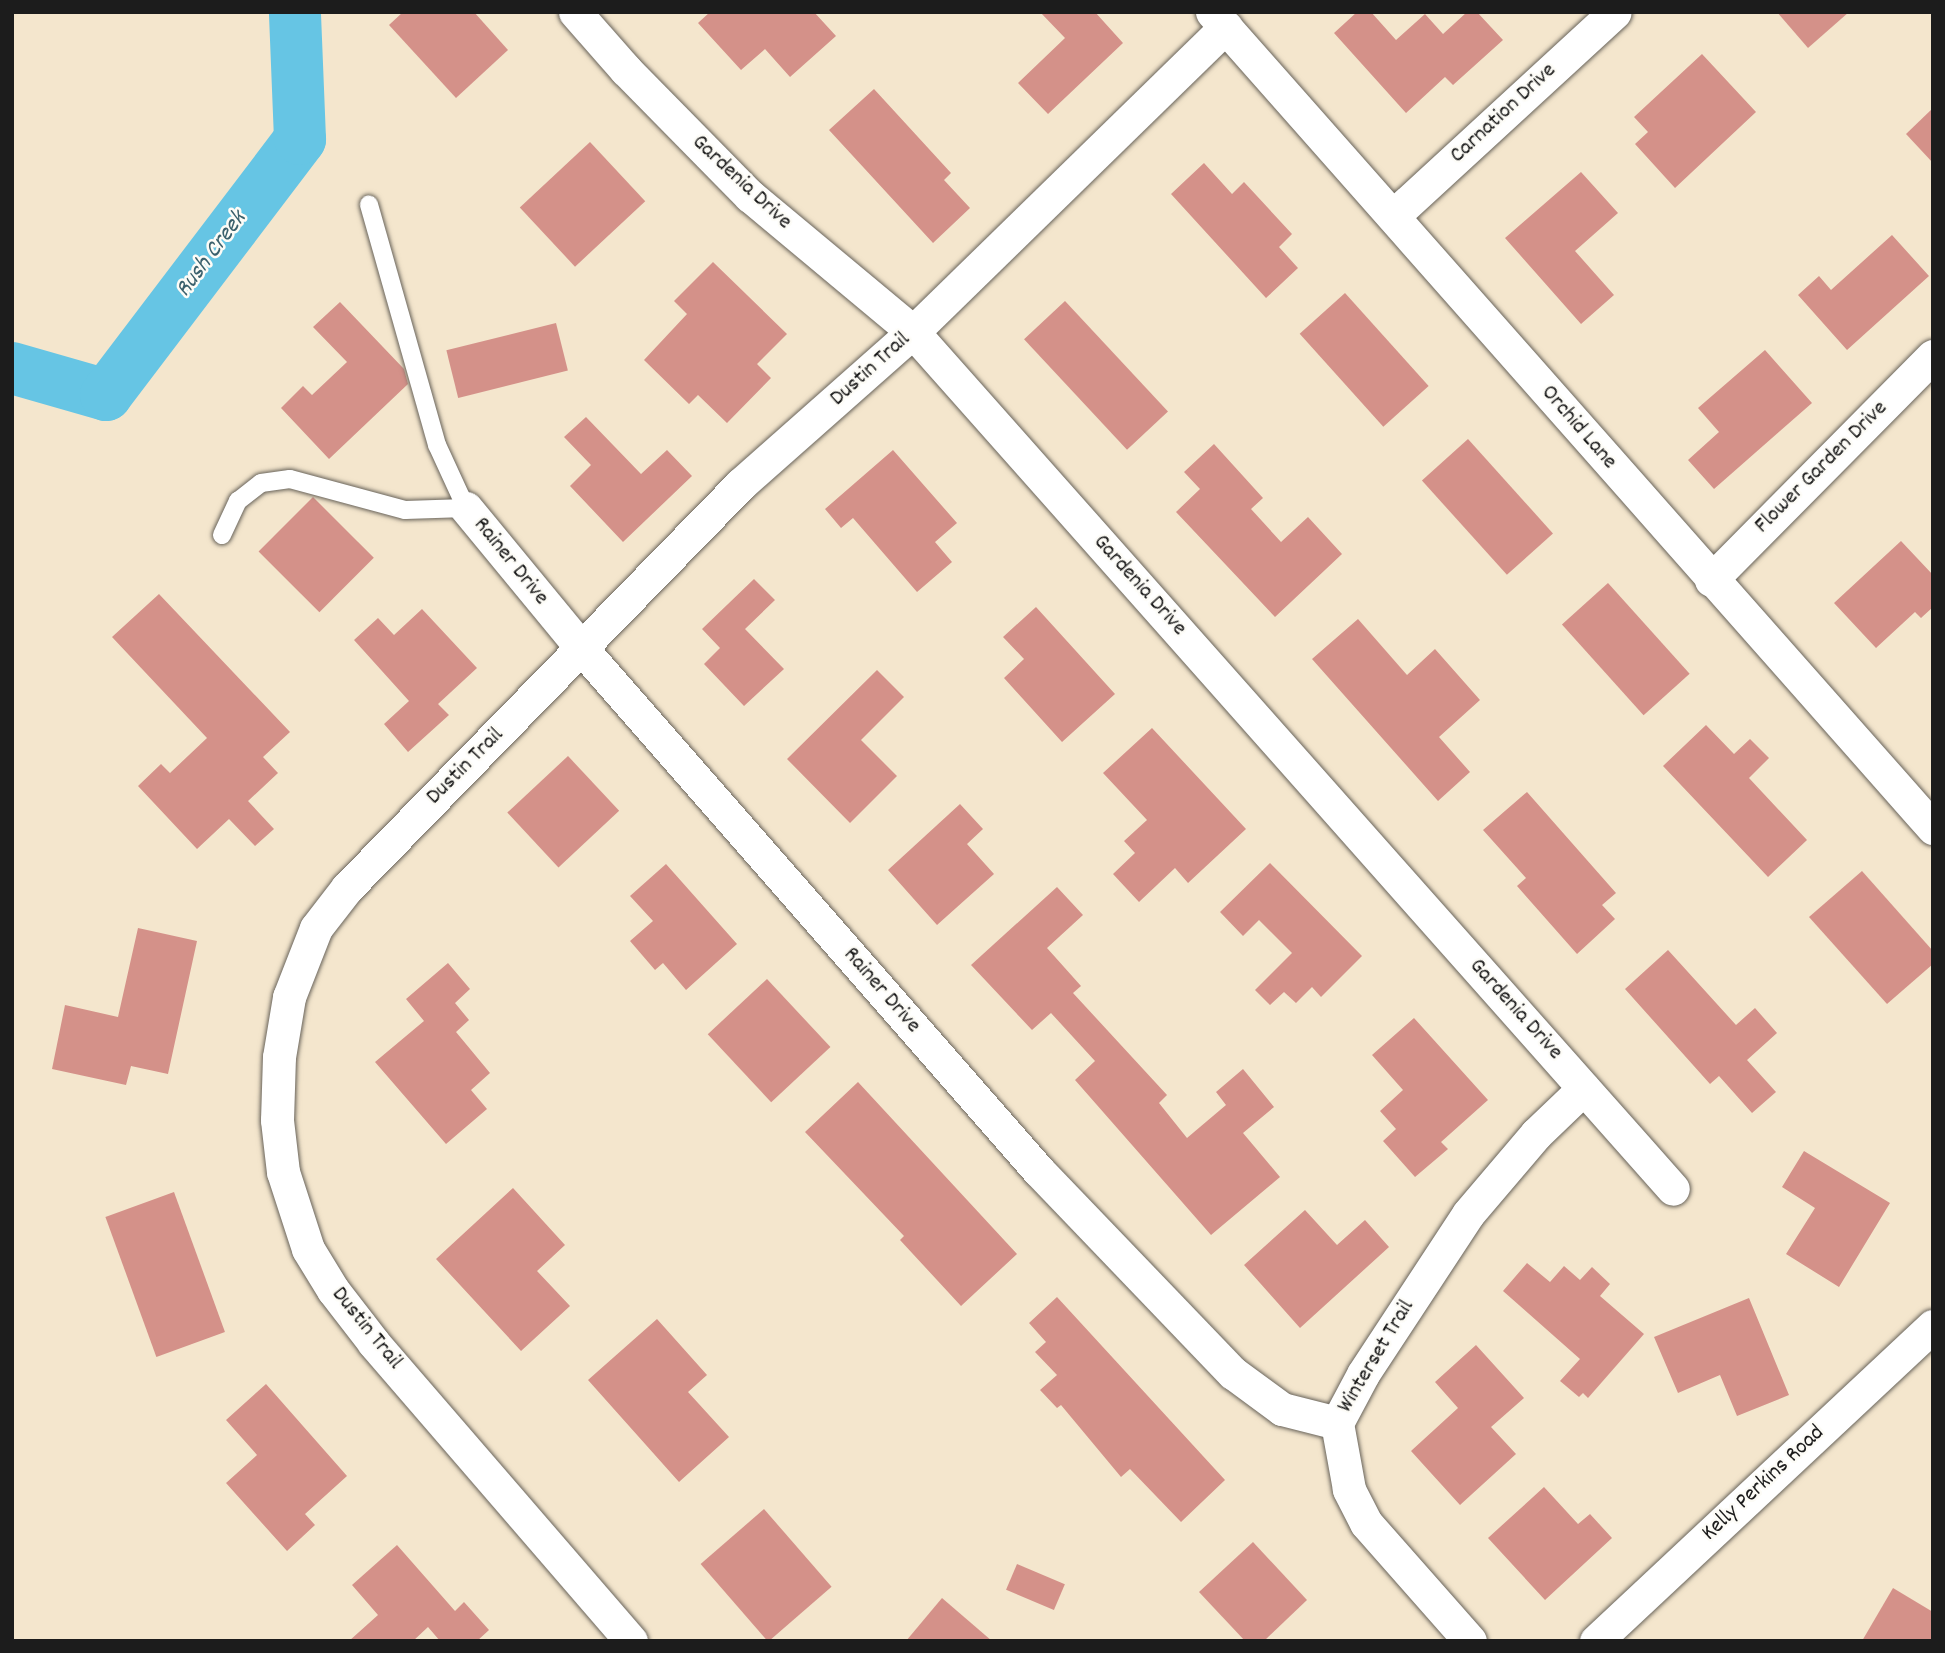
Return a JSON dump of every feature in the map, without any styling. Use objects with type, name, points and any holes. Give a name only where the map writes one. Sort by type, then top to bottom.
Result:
[{"type":"street","name":"Gardenia Drive","points":[[575,12],[625,70],[750,196],[913,332],[1673,1189]]},
{"type":"street","name":"Carnation Drive","points":[[1393,216],[1615,12]]},
{"type":"street","name":"Dustin Trail","points":[[631,1641],[332,1290],[296,1219],[277,1119],[279,1057],[289,997],[316,928],[347,888],[583,650],[741,484],[913,332],[1219,20]]},
{"type":"street","name":"Orchid Lane","points":[[1219,20],[1933,828]]},
{"type":"street","name":"Flower Garden Drive","points":[[1712,580],[1933,356]]},
{"type":"street","name":"Rainer Drive","points":[[466,508],[583,650],[1039,1171],[1233,1373],[1282,1409],[1337,1423]]},
{"type":"street","name":"Winterset Trail","points":[[1470,1641],[1366,1522],[1349,1489],[1337,1423],[1363,1374],[1468,1214],[1528,1143],[1584,1088]]},
{"type":"street","name":"Kelly Perkins Road","points":[[1596,1641],[1933,1326]]},
{"type":"lane","points":[[222,536],[238,501],[261,483],[289,479],[405,510],[466,508],[437,445],[369,204]]},
{"type":"building","points":[[403,12],[474,12],[508,50],[456,98],[389,25]]},
{"type":"building","points":[[710,12],[814,12],[836,36],[790,77],[765,49],[741,70],[698,23]]},
{"type":"building","points":[[1040,12],[1095,12],[1123,43],[1048,114],[1018,83],[1065,38]]},
{"type":"building","points":[[1357,12],[1371,12],[1396,40],[1425,14],[1443,34],[1467,12],[1477,12],[1503,40],[1453,85],[1445,77],[1406,113],[1334,33]]},
{"type":"building","points":[[1777,12],[1849,12],[1808,48]]},
{"type":"building","points":[[1702,54],[1756,112],[1675,188],[1635,144],[1648,132],[1634,117]]},
{"type":"building","points":[[874,89],[951,173],[944,180],[970,208],[933,243],[829,130]]},
{"type":"building","points":[[1933,108],[1933,163],[1906,134]]},
{"type":"building","points":[[590,142],[645,201],[575,267],[520,207]]},
{"type":"building","points":[[1204,163],[1232,194],[1244,182],[1292,234],[1279,247],[1298,268],[1266,298],[1171,194]]},
{"type":"building","points":[[1581,172],[1618,213],[1575,251],[1614,295],[1581,324],[1505,238]]},
{"type":"building","points":[[1892,235],[1929,276],[1847,350],[1798,295],[1819,276],[1831,290]]},
{"type":"building","points":[[713,262],[787,334],[757,364],[771,378],[727,423],[698,395],[689,404],[644,360],[687,314],[674,301]]},
{"type":"building","points":[[1345,293],[1429,386],[1383,427],[1300,334]]},
{"type":"building","points":[[1065,301],[1168,411],[1127,450],[1024,339]]},
{"type":"building","points":[[340,302],[404,369],[408,384],[329,459],[281,408],[303,386],[312,395],[347,362],[313,327]]},
{"type":"building","points":[[556,323],[568,371],[458,398],[446,350]]},
{"type":"building","points":[[1765,350],[1812,403],[1714,489],[1688,460],[1719,432],[1698,408]]},
{"type":"building","points":[[586,417],[641,474],[667,450],[692,476],[623,542],[570,486],[591,465],[564,437]]},
{"type":"building","points":[[1468,439],[1553,533],[1507,575],[1422,480]]},
{"type":"building","points":[[1214,444],[1263,498],[1251,509],[1281,542],[1308,517],[1342,554],[1275,617],[1176,512],[1200,489],[1184,472]]},
{"type":"building","points":[[893,450],[957,523],[935,542],[952,562],[917,592],[853,518],[841,528],[825,509]]},
{"type":"building","points":[[313,497],[374,558],[319,612],[259,551]]},
{"type":"building","points":[[1901,541],[1933,575],[1933,607],[1921,618],[1915,612],[1876,648],[1834,603]]},
{"type":"building","points":[[754,579],[775,600],[745,629],[784,669],[744,706],[704,664],[720,648],[702,629]]},
{"type":"building","points":[[1608,583],[1690,674],[1644,715],[1562,624]]},
{"type":"building","points":[[159,594],[290,732],[263,757],[278,773],[248,801],[274,829],[255,846],[229,819],[197,849],[138,786],[161,764],[170,773],[207,738],[112,637]]},
{"type":"building","points":[[1036,607],[1115,694],[1062,742],[1004,678],[1024,659],[1003,637]]},
{"type":"building","points":[[422,609],[477,668],[438,704],[449,715],[408,752],[384,724],[409,701],[354,640],[378,618],[394,635]]},
{"type":"building","points":[[1358,619],[1407,675],[1435,649],[1480,700],[1439,737],[1470,772],[1438,801],[1312,659]]},
{"type":"building","points":[[877,670],[904,697],[861,740],[897,776],[850,823],[787,759]]},
{"type":"building","points":[[1706,725],[1734,754],[1750,739],[1769,758],[1749,778],[1807,840],[1768,877],[1663,766]]},
{"type":"building","points":[[1152,728],[1246,829],[1188,883],[1175,868],[1139,902],[1113,874],[1135,853],[1124,841],[1147,820],[1103,773]]},
{"type":"building","points":[[568,756],[619,811],[558,867],[507,813]]},
{"type":"building","points":[[1527,792],[1616,893],[1602,905],[1615,919],[1577,954],[1517,886],[1526,878],[1483,830]]},
{"type":"building","points":[[960,804],[983,829],[967,844],[994,874],[937,925],[888,870]]},
{"type":"building","points":[[1270,863],[1362,956],[1321,997],[1312,987],[1296,1003],[1284,992],[1270,1005],[1255,990],[1292,953],[1259,920],[1243,936],[1220,912]]},
{"type":"building","points":[[666,864],[737,944],[686,990],[663,963],[655,970],[630,941],[653,921],[630,896]]},
{"type":"building","points":[[1862,871],[1933,951],[1933,964],[1887,1004],[1809,917]]},
{"type":"building","points":[[1057,887],[1083,915],[1047,948],[1081,986],[1073,993],[1167,1095],[1159,1103],[1187,1138],[1226,1105],[1216,1092],[1243,1069],[1274,1107],[1243,1133],[1280,1177],[1211,1235],[1075,1080],[1095,1061],[1051,1013],[1032,1030],[971,965]]},
{"type":"building","points":[[138,928],[197,941],[168,1074],[131,1066],[126,1085],[52,1069],[65,1005],[118,1017]]},
{"type":"building","points":[[1668,950],[1736,1025],[1755,1008],[1777,1033],[1747,1060],[1776,1092],[1752,1113],[1719,1076],[1710,1084],[1625,989]]},
{"type":"building","points":[[448,963],[470,989],[455,1003],[469,1020],[456,1032],[490,1073],[471,1090],[487,1109],[446,1144],[375,1062],[424,1021],[406,999]]},
{"type":"building","points":[[767,979],[830,1047],[771,1102],[708,1034]]},
{"type":"building","points":[[1414,1018],[1488,1100],[1441,1142],[1448,1149],[1415,1177],[1383,1141],[1396,1129],[1380,1111],[1403,1090],[1372,1055]]},
{"type":"building","points":[[858,1082],[1017,1254],[961,1306],[900,1240],[904,1236],[805,1132]]},
{"type":"building","points":[[1804,1151],[1890,1203],[1839,1287],[1786,1254],[1815,1208],[1782,1187]]},
{"type":"building","points":[[513,1188],[565,1245],[537,1271],[570,1306],[521,1351],[436,1259]]},
{"type":"building","points":[[174,1192],[225,1332],[156,1357],[105,1217]]},
{"type":"building","points":[[1305,1210],[1337,1245],[1365,1220],[1389,1247],[1300,1328],[1244,1265]]},
{"type":"building","points":[[1527,1263],[1550,1282],[1564,1266],[1580,1280],[1592,1267],[1610,1284],[1600,1296],[1644,1334],[1588,1398],[1583,1393],[1579,1397],[1560,1381],[1580,1359],[1503,1291]]},
{"type":"building","points":[[1057,1297],[1225,1480],[1181,1522],[1130,1469],[1121,1477],[1061,1405],[1057,1408],[1040,1390],[1057,1375],[1035,1352],[1046,1342],[1029,1323]]},
{"type":"building","points":[[1749,1298],[1789,1395],[1737,1416],[1720,1375],[1678,1393],[1654,1337]]},
{"type":"building","points":[[657,1319],[707,1375],[688,1392],[729,1437],[679,1482],[588,1380]]},
{"type":"building","points":[[1476,1345],[1524,1398],[1491,1427],[1516,1454],[1460,1505],[1411,1451],[1458,1408],[1435,1382]]},
{"type":"building","points":[[266,1384],[347,1476],[305,1514],[315,1525],[287,1551],[226,1483],[257,1455],[226,1420]]},
{"type":"building","points":[[1544,1487],[1578,1524],[1590,1514],[1612,1538],[1545,1600],[1488,1538]]},
{"type":"building","points":[[764,1509],[832,1587],[767,1641],[701,1564]]},
{"type":"building","points":[[1253,1542],[1307,1600],[1264,1641],[1245,1641],[1199,1592]]},
{"type":"building","points":[[397,1545],[455,1611],[464,1602],[489,1630],[477,1641],[440,1641],[428,1627],[413,1641],[349,1641],[378,1615],[352,1585]]},
{"type":"building","points":[[1017,1564],[1065,1584],[1054,1610],[1006,1590]]},
{"type":"building","points":[[1893,1588],[1933,1612],[1933,1641],[1862,1641]]},
{"type":"building","points":[[942,1598],[992,1641],[906,1641]]},
{"type":"waterway","name":"Rush Creek","points":[[12,368],[106,395],[300,139],[295,12]]}]
